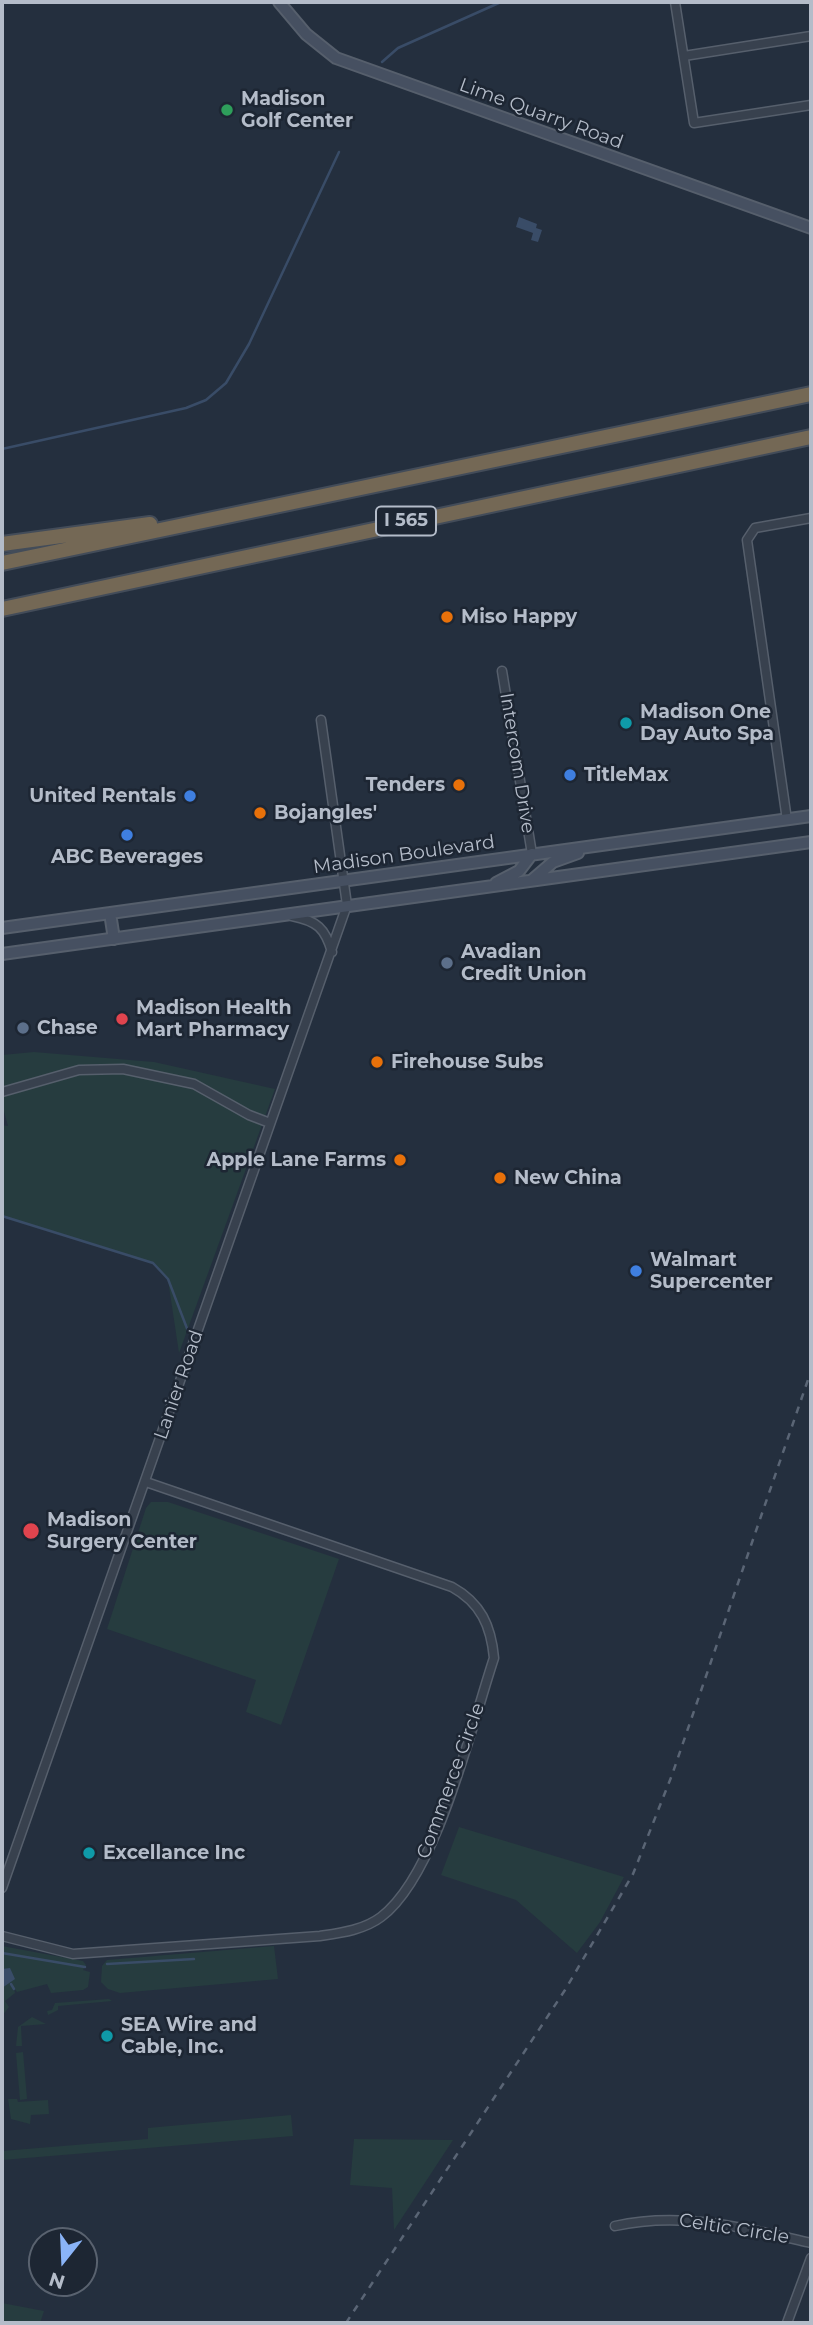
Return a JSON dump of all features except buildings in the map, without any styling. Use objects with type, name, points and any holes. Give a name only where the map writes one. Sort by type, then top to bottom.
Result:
[{"type":"highway","name":"I 565","points":[[2,563],[811,394]]},
{"type":"highway","name":"I 565","points":[[2,609],[811,437]]},
{"type":"highway","points":[[2,544],[117,527],[214,518]]},
{"type":"highway","points":[[2,615],[47,600]]},
{"type":"main road","name":"Lime Quarry Road","points":[[279,2],[306,34],[336,58],[811,228]]},
{"type":"main road","name":"Madison Boulevard","points":[[2,928],[811,816]]},
{"type":"main road","points":[[2,954],[347,905],[480,890],[811,842]]},
{"type":"main road","points":[[531,881],[553,862],[597,847]]},
{"type":"main road","points":[[480,890],[519,871],[531,854]]},
{"type":"main road","points":[[110,913],[114,939]]},
{"type":"street","points":[[675,2],[694,123],[811,105]]},
{"type":"street","points":[[684,56],[811,36]]},
{"type":"street","points":[[787,820],[747,540],[755,528],[811,518]]},
{"type":"street","name":"Intercom Drive","points":[[502,671],[531,854]]},
{"type":"street","name":"Lanier Road","points":[[2,1888],[347,905],[321,720]]},
{"type":"street","points":[[282,915],[317,923],[324,929],[332,952]]},
{"type":"street","points":[[2,1092],[79,1070],[123,1069],[194,1084],[249,1115],[270,1123]]},
{"type":"street","name":"Commerce Circle","points":[[2,1936],[74,1954],[320,1936],[355,1930],[378,1920],[396,1905],[411,1885],[430,1850],[494,1658],[492,1634],[486,1619],[466,1595],[452,1587],[146,1482]]},
{"type":"street","name":"Celtic Circle","points":[[615,2225],[667,2218],[725,2224],[811,2243]]},
{"type":"street","points":[[787,2323],[811,2258]]},
{"type":"green space","points":[[34,1052],[154,1062],[275,1089],[179,1353],[168,1280],[153,1263],[2,1217],[2,1125],[8,1126],[2,1104],[2,1055]]},
{"type":"green space","points":[[151,1502],[168,1502],[339,1559],[281,1725],[246,1712],[256,1680],[107,1629],[146,1508]]},
{"type":"green space","points":[[459,1827],[624,1877],[600,1922],[577,1953],[516,1900],[441,1875]]},
{"type":"green space","points":[[2,1946],[83,1961],[86,1965],[83,1970],[90,1972],[88,1987],[83,1990],[51,1993],[47,1984],[17,1992],[14,1988],[15,1993],[5,2001],[9,2007],[2,2016]]},
{"type":"green space","points":[[274,1946],[278,1979],[120,1993],[108,1989],[101,1982],[102,1966],[107,1960]]},
{"type":"green space","points":[[109,1999],[112,2001],[58,2006],[58,2010],[48,2015],[47,2011],[52,2010],[55,2003]]},
{"type":"green space","points":[[32,2017],[46,2024],[21,2026],[22,2046],[16,2046],[18,2027]]},
{"type":"green space","points":[[23,2052],[27,2099],[20,2100],[16,2053]]},
{"type":"green space","points":[[8,2099],[17,2099],[18,2102],[48,2100],[49,2114],[31,2115],[30,2124],[11,2119]]},
{"type":"green space","points":[[291,2115],[293,2136],[2,2160],[2,2151],[148,2139],[148,2128]]},
{"type":"green space","points":[[354,2139],[453,2140],[394,2230],[392,2188],[350,2185]]},
{"type":"green space","points":[[2,2303],[44,2311],[40,2323],[2,2323]]},
{"type":"water","points":[[519,217],[537,224],[536,228],[542,230],[538,242],[531,240],[533,233],[516,227]]},
{"type":"water","points":[[10,1968],[15,1979],[2,1988],[2,1969]]},
{"type":"waterway","points":[[382,62],[398,48],[501,2]]},
{"type":"waterway","points":[[2,449],[186,408],[206,400],[226,383],[249,344],[339,152]]},
{"type":"waterway","points":[[2,1216],[153,1263],[168,1279],[188,1331]]},
{"type":"waterway","points":[[2,1953],[85,1967]]},
{"type":"waterway","points":[[107,1964],[194,1959]]},
{"type":"waterway","points":[[11,1984],[14,1989]]},
{"type":"railway","points":[[346,2323],[565,1990],[633,1874],[672,1775],[811,1371]]},
{"type":"place","name":"Madison Golf Center","points":[[227,110]]},
{"type":"place","name":"Miso Happy","points":[[447,617]]},
{"type":"place","name":"Madison One Day Auto Spa","points":[[626,723]]},
{"type":"place","name":"TitleMax","points":[[570,775]]},
{"type":"place","name":"Tenders","points":[[459,785]]},
{"type":"place","name":"United Rentals","points":[[190,796]]},
{"type":"place","name":"Bojangles'","points":[[260,813]]},
{"type":"place","name":"ABC Beverages","points":[[127,835]]},
{"type":"place","name":"Avadian Credit Union","points":[[447,963]]},
{"type":"place","name":"Madison Health Mart Pharmacy","points":[[122,1019]]},
{"type":"place","name":"Chase","points":[[23,1028]]},
{"type":"place","name":"Firehouse Subs","points":[[377,1062]]},
{"type":"place","name":"Apple Lane Farms","points":[[400,1160]]},
{"type":"place","name":"New China","points":[[500,1178]]},
{"type":"place","name":"Walmart Supercenter","points":[[636,1271]]},
{"type":"place","name":"Madison Surgery Center","points":[[31,1531]]},
{"type":"place","name":"Excellance Inc","points":[[89,1853]]},
{"type":"place","name":"SEA Wire and Cable, Inc.","points":[[107,2036]]}]
